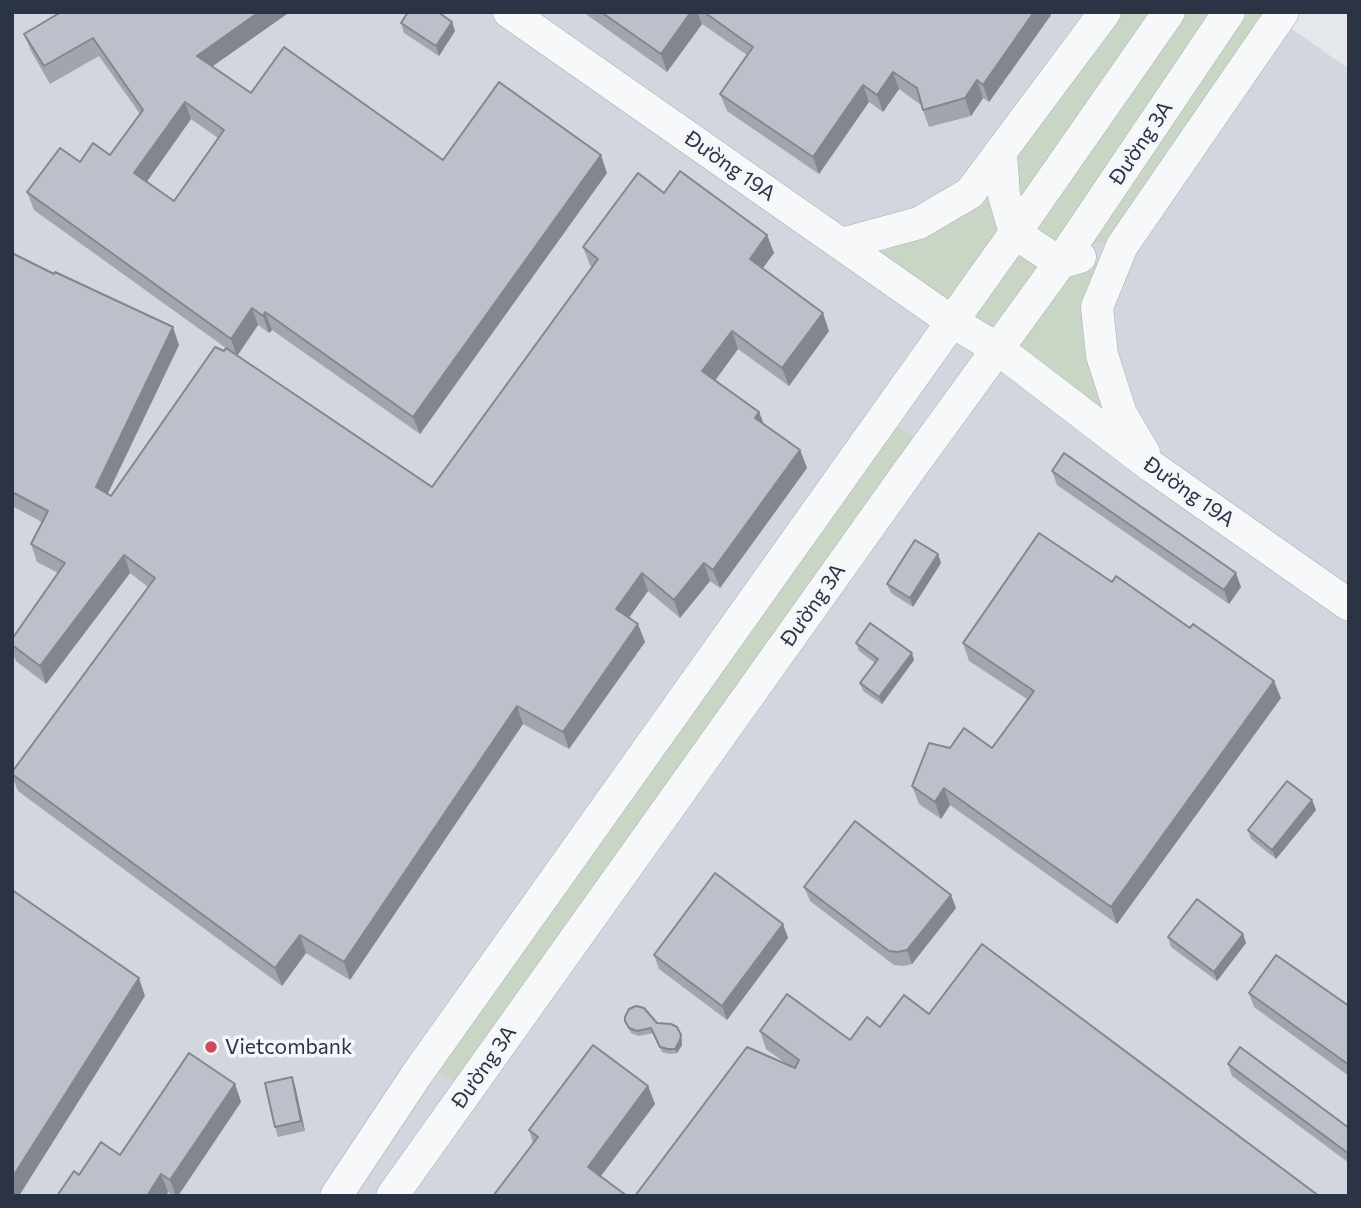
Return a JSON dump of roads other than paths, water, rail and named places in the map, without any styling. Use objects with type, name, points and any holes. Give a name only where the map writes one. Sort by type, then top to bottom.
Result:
[{"type":"street","name":"Đường 19A","points":[[509,12],[951,321],[998,349],[1151,466],[1349,605]]},
{"type":"street","points":[[842,244],[919,223],[970,193],[1105,12]]},
{"type":"street","points":[[336,1196],[417,1074],[1169,12]]},
{"type":"street","name":"Đường 3A","points":[[391,1196],[1060,263],[1229,12]]},
{"type":"street","name":"Đường 3A","points":[[1151,466],[1121,414],[1101,355],[1097,307],[1122,246],[1283,12]]},
{"type":"street","points":[[1001,154],[1004,195],[1015,233],[1060,263],[1122,246]]},
{"type":"street","points":[[354,1169],[391,1196]]},
{"type":"place","name":"Vietcombank","points":[[211,1047]]}]
